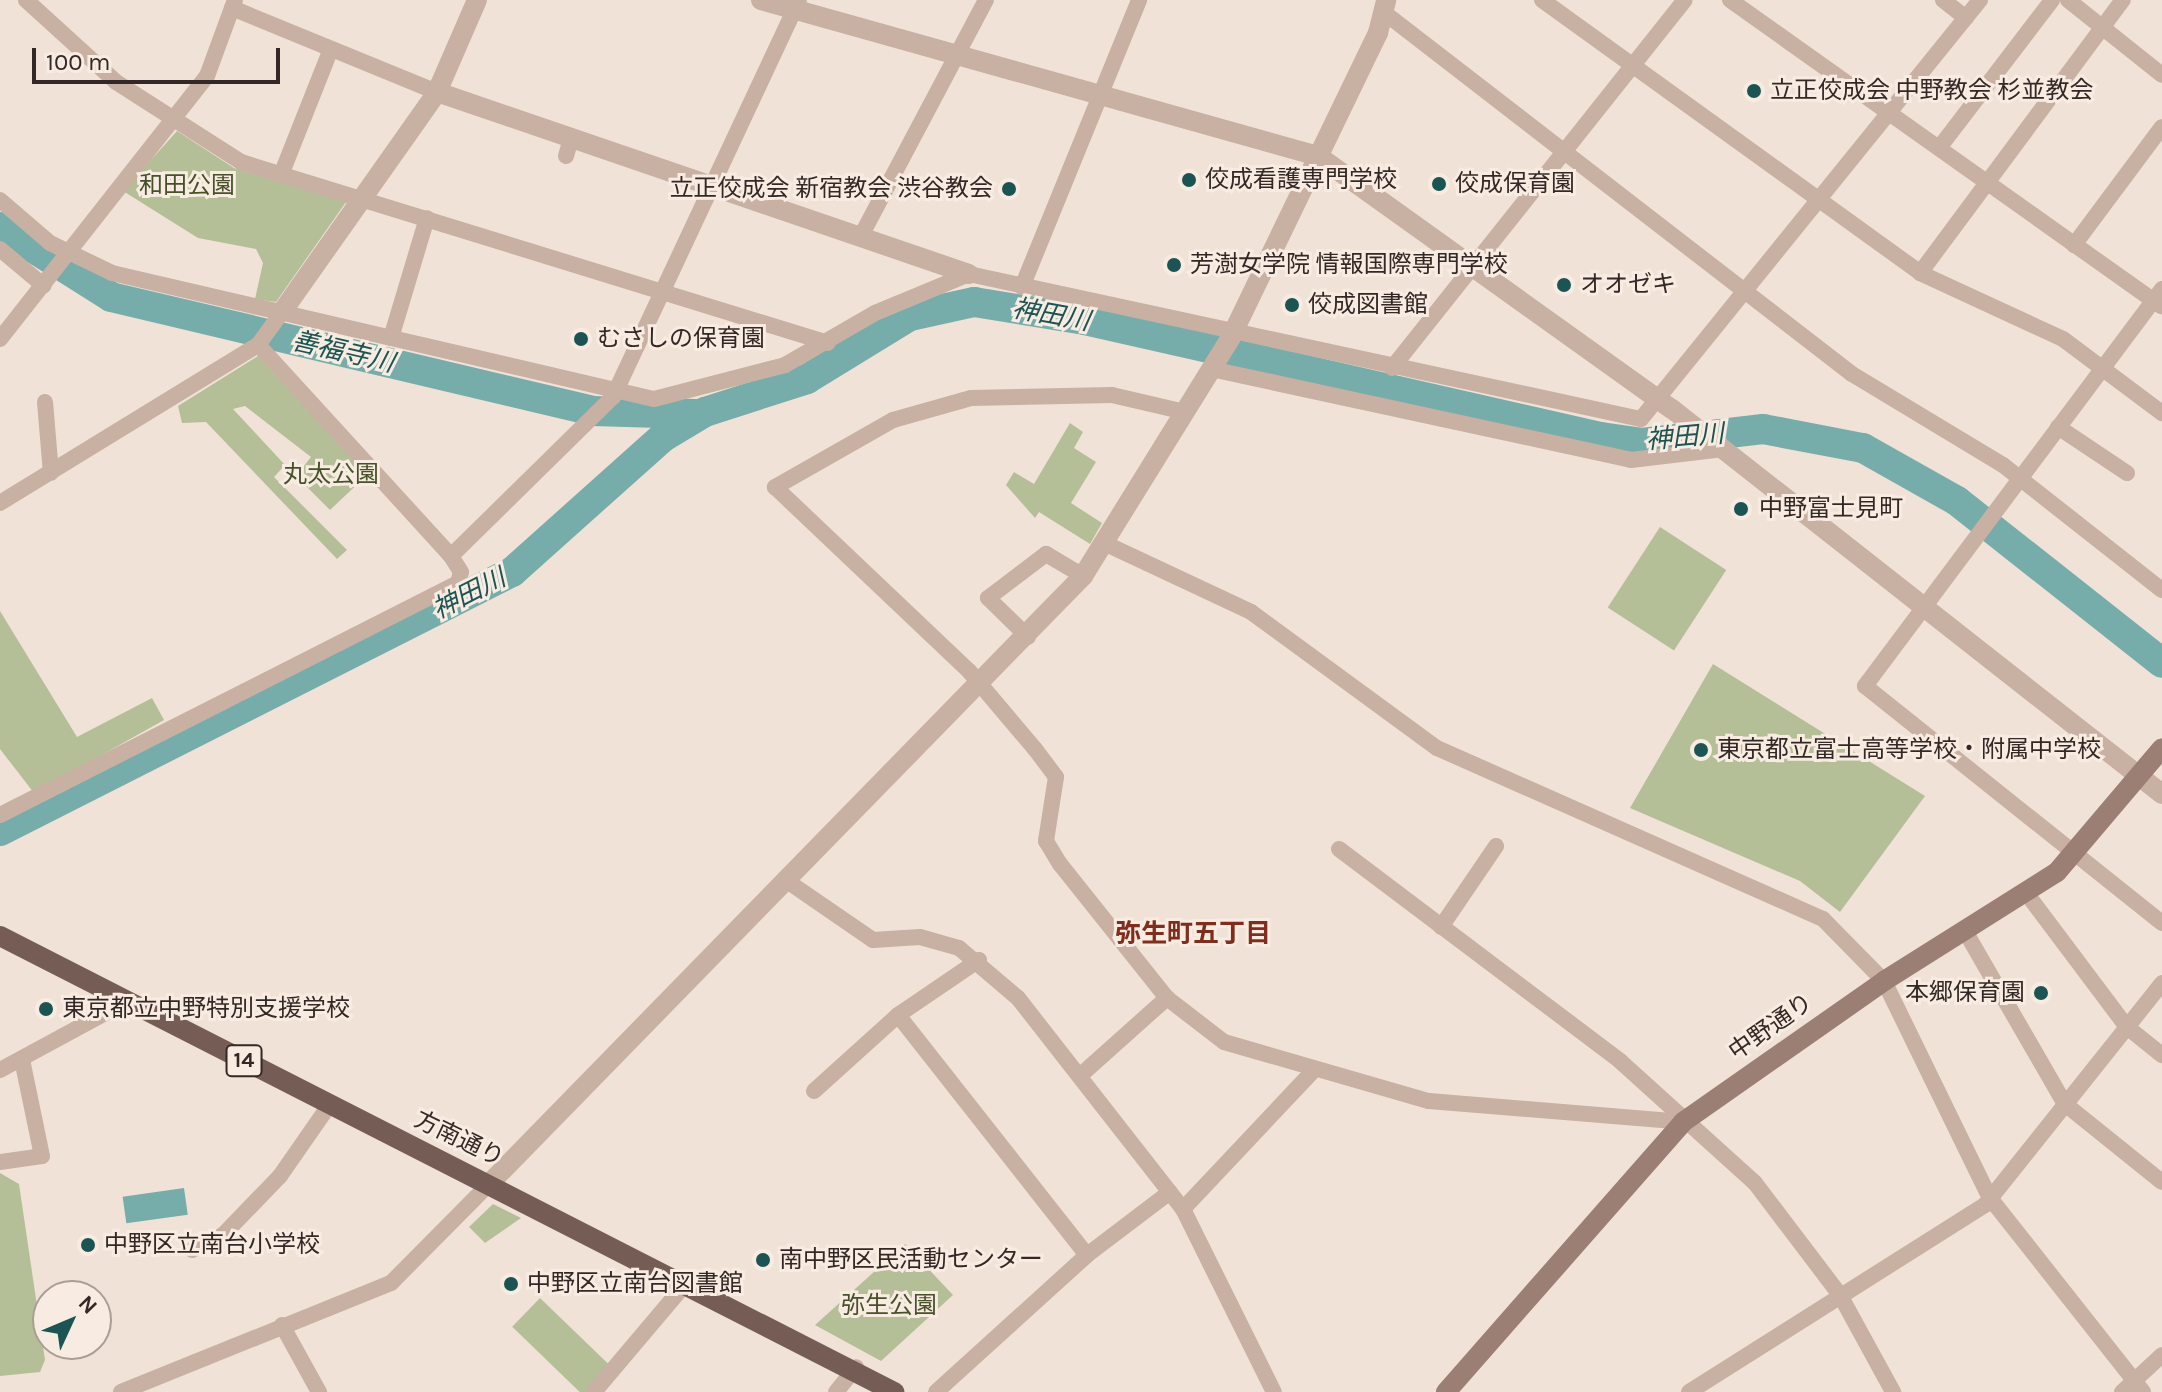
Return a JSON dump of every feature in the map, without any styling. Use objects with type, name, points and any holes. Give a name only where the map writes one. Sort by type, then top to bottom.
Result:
[{"type":"main road","name":"中野通り","points":[[1446,1392],[1683,1122],[1884,981],[2027,894],[2076,854],[2162,748]]},
{"type":"main road","name":"方南通り","points":[[0,936],[856,1367],[894,1392]]},
{"type":"street","points":[[26,0],[116,82],[241,162],[828,343]]},
{"type":"street","points":[[0,503],[261,343],[437,92],[477,0]]},
{"type":"street","points":[[761,0],[798,3],[1318,156],[1474,264],[1662,402],[2162,794]]},
{"type":"street","points":[[861,236],[986,0]]},
{"type":"street","points":[[1022,287],[1139,0]]},
{"type":"street","points":[[1542,0],[1920,273],[2063,339],[2102,365],[2162,413]]},
{"type":"street","points":[[1392,368],[1685,0]]},
{"type":"street","points":[[1730,0],[1985,183],[2159,299],[2102,365],[1927,609],[1865,686],[2162,923]]},
{"type":"street","points":[[1943,0],[1966,18]]},
{"type":"street","points":[[0,339],[207,76],[234,4],[330,51],[437,92],[568,148],[714,188],[969,274],[1231,336],[1631,420],[1662,402],[1980,0]]},
{"type":"street","points":[[1939,148],[2052,0]]},
{"type":"street","points":[[2068,0],[2162,75]]},
{"type":"street","points":[[1920,273],[2123,0]]},
{"type":"street","points":[[451,556],[595,419],[615,394],[798,3]]},
{"type":"street","points":[[121,1392],[391,1283],[1028,637],[1083,576],[1231,336],[1386,7],[1852,374],[2020,480],[2162,590]]},
{"type":"street","points":[[281,175],[330,51]]},
{"type":"street","points":[[2074,245],[2162,127]]},
{"type":"street","points":[[0,200],[65,254],[112,273],[615,394],[683,397],[785,365],[828,343],[875,313],[969,274]]},
{"type":"street","points":[[391,338],[427,218]]},
{"type":"street","points":[[0,249],[47,281]]},
{"type":"street","points":[[0,815],[458,583],[461,572],[451,556],[261,343]]},
{"type":"street","points":[[1212,367],[1631,460],[1722,448]]},
{"type":"street","points":[[1185,412],[1112,395],[971,398],[893,420],[775,487],[982,686],[1056,777],[1046,841],[1121,944],[1167,998],[1224,1042],[1429,1101],[1683,1122]]},
{"type":"street","points":[[45,402],[51,473]]},
{"type":"street","points":[[2058,427],[2127,473]]},
{"type":"street","points":[[1104,543],[1251,612],[1437,748],[1823,919],[1884,981],[1990,1198],[2133,1390],[2162,1355]]},
{"type":"street","points":[[1028,637],[988,598],[1046,554],[1083,576]]},
{"type":"street","points":[[1441,927],[1496,846]]},
{"type":"street","points":[[1339,849],[1620,1061],[1683,1122],[1755,1183],[1840,1295],[1893,1392]]},
{"type":"street","points":[[787,881],[873,940],[920,937],[979,960],[1083,1073],[1183,1209],[1274,1392]]},
{"type":"street","points":[[2027,894],[2127,1027],[2162,1055]]},
{"type":"street","points":[[1965,931],[2065,1104],[2162,1182]]},
{"type":"street","points":[[814,1091],[898,1015],[979,960]]},
{"type":"street","points":[[1689,1392],[1990,1198],[2162,983]]},
{"type":"street","points":[[0,1070],[111,1010],[117,996]]},
{"type":"street","points":[[1083,1073],[1167,998]]},
{"type":"street","points":[[898,1015],[1087,1255]]},
{"type":"street","points":[[0,1162],[42,1156],[22,1059]]},
{"type":"street","points":[[1183,1209],[1314,1070]]},
{"type":"street","points":[[192,1250],[223,1235],[280,1176],[330,1104]]},
{"type":"street","points":[[936,1392],[1087,1255],[1170,1192]]},
{"type":"street","points":[[594,1392],[686,1283]]},
{"type":"street","points":[[282,1325],[319,1392]]},
{"type":"street","points":[[836,1392],[856,1367]]},
{"type":"green space","name":"和田公園","points":[[177,131],[234,168],[346,202],[276,302],[255,299],[263,263],[256,249],[198,238],[123,191]]},
{"type":"green space","name":"丸太公園","points":[[258,356],[367,475],[330,510],[296,476],[311,457],[245,406],[233,409],[285,465],[274,477],[347,550],[337,559],[206,422],[182,423],[178,406]]},
{"type":"green space","points":[[1070,423],[1083,432],[1074,448],[1096,462],[1071,503],[1102,523],[1090,544],[1039,512],[1035,518],[1006,485],[1014,472],[1034,484]]},
{"type":"green space","points":[[1660,527],[1726,570],[1674,651],[1608,608]]},
{"type":"green space","points":[[0,611],[77,737],[152,698],[164,720],[34,793],[0,749]]},
{"type":"green space","points":[[1713,664],[1925,796],[1840,912],[1800,881],[1630,808]]},
{"type":"green space","points":[[0,1173],[19,1184],[33,1280],[32,1360],[45,1360],[40,1372],[0,1376]]},
{"type":"green space","points":[[493,1204],[521,1218],[485,1243],[469,1227]]},
{"type":"green space","name":"弥生公園","points":[[905,1244],[953,1295],[881,1361],[815,1325]]},
{"type":"green space","points":[[540,1298],[610,1366],[585,1392],[580,1392],[512,1327]]},
{"type":"water","points":[[184,1188],[188,1215],[126,1223],[123,1197]]},
{"type":"waterway","name":"善福寺川","points":[[0,227],[111,297],[592,411],[695,414]]},
{"type":"waterway","name":"神田川","points":[[0,831],[512,572],[663,437],[705,412],[807,379],[910,316],[974,302],[1085,320],[1601,437],[1642,443],[1763,429],[1863,448],[1957,501],[2162,663]]},
{"type":"place","name":"立正佼成会 中野教会 杉並教会","points":[[1754,91]]},
{"type":"place","name":"佼成看護専門学校","points":[[1189,180]]},
{"type":"place","name":"佼成保育園","points":[[1439,184]]},
{"type":"place","name":"立正佼成会 新宿教会 渋谷教会","points":[[1009,189]]},
{"type":"place","name":"芳澍女学院 情報国際専門学校","points":[[1174,265]]},
{"type":"place","name":"オオゼキ","points":[[1564,285]]},
{"type":"place","name":"佼成図書館","points":[[1292,305]]},
{"type":"place","name":"むさしの保育園","points":[[581,339]]},
{"type":"place","name":"中野富士見町","points":[[1741,509]]},
{"type":"place","name":"東京都立富士高等学校・附属中学校","points":[[1701,750]]},
{"type":"place","name":"本郷保育園","points":[[2041,993]]},
{"type":"place","name":"東京都立中野特別支援学校","points":[[46,1009]]},
{"type":"place","name":"中野区立南台小学校","points":[[88,1245]]},
{"type":"place","name":"南中野区民活動センター","points":[[763,1260]]},
{"type":"place","name":"中野区立南台図書館","points":[[511,1284]]},
{"type":"district","name":"弥生町五丁目","points":[[1193,934]]}]
